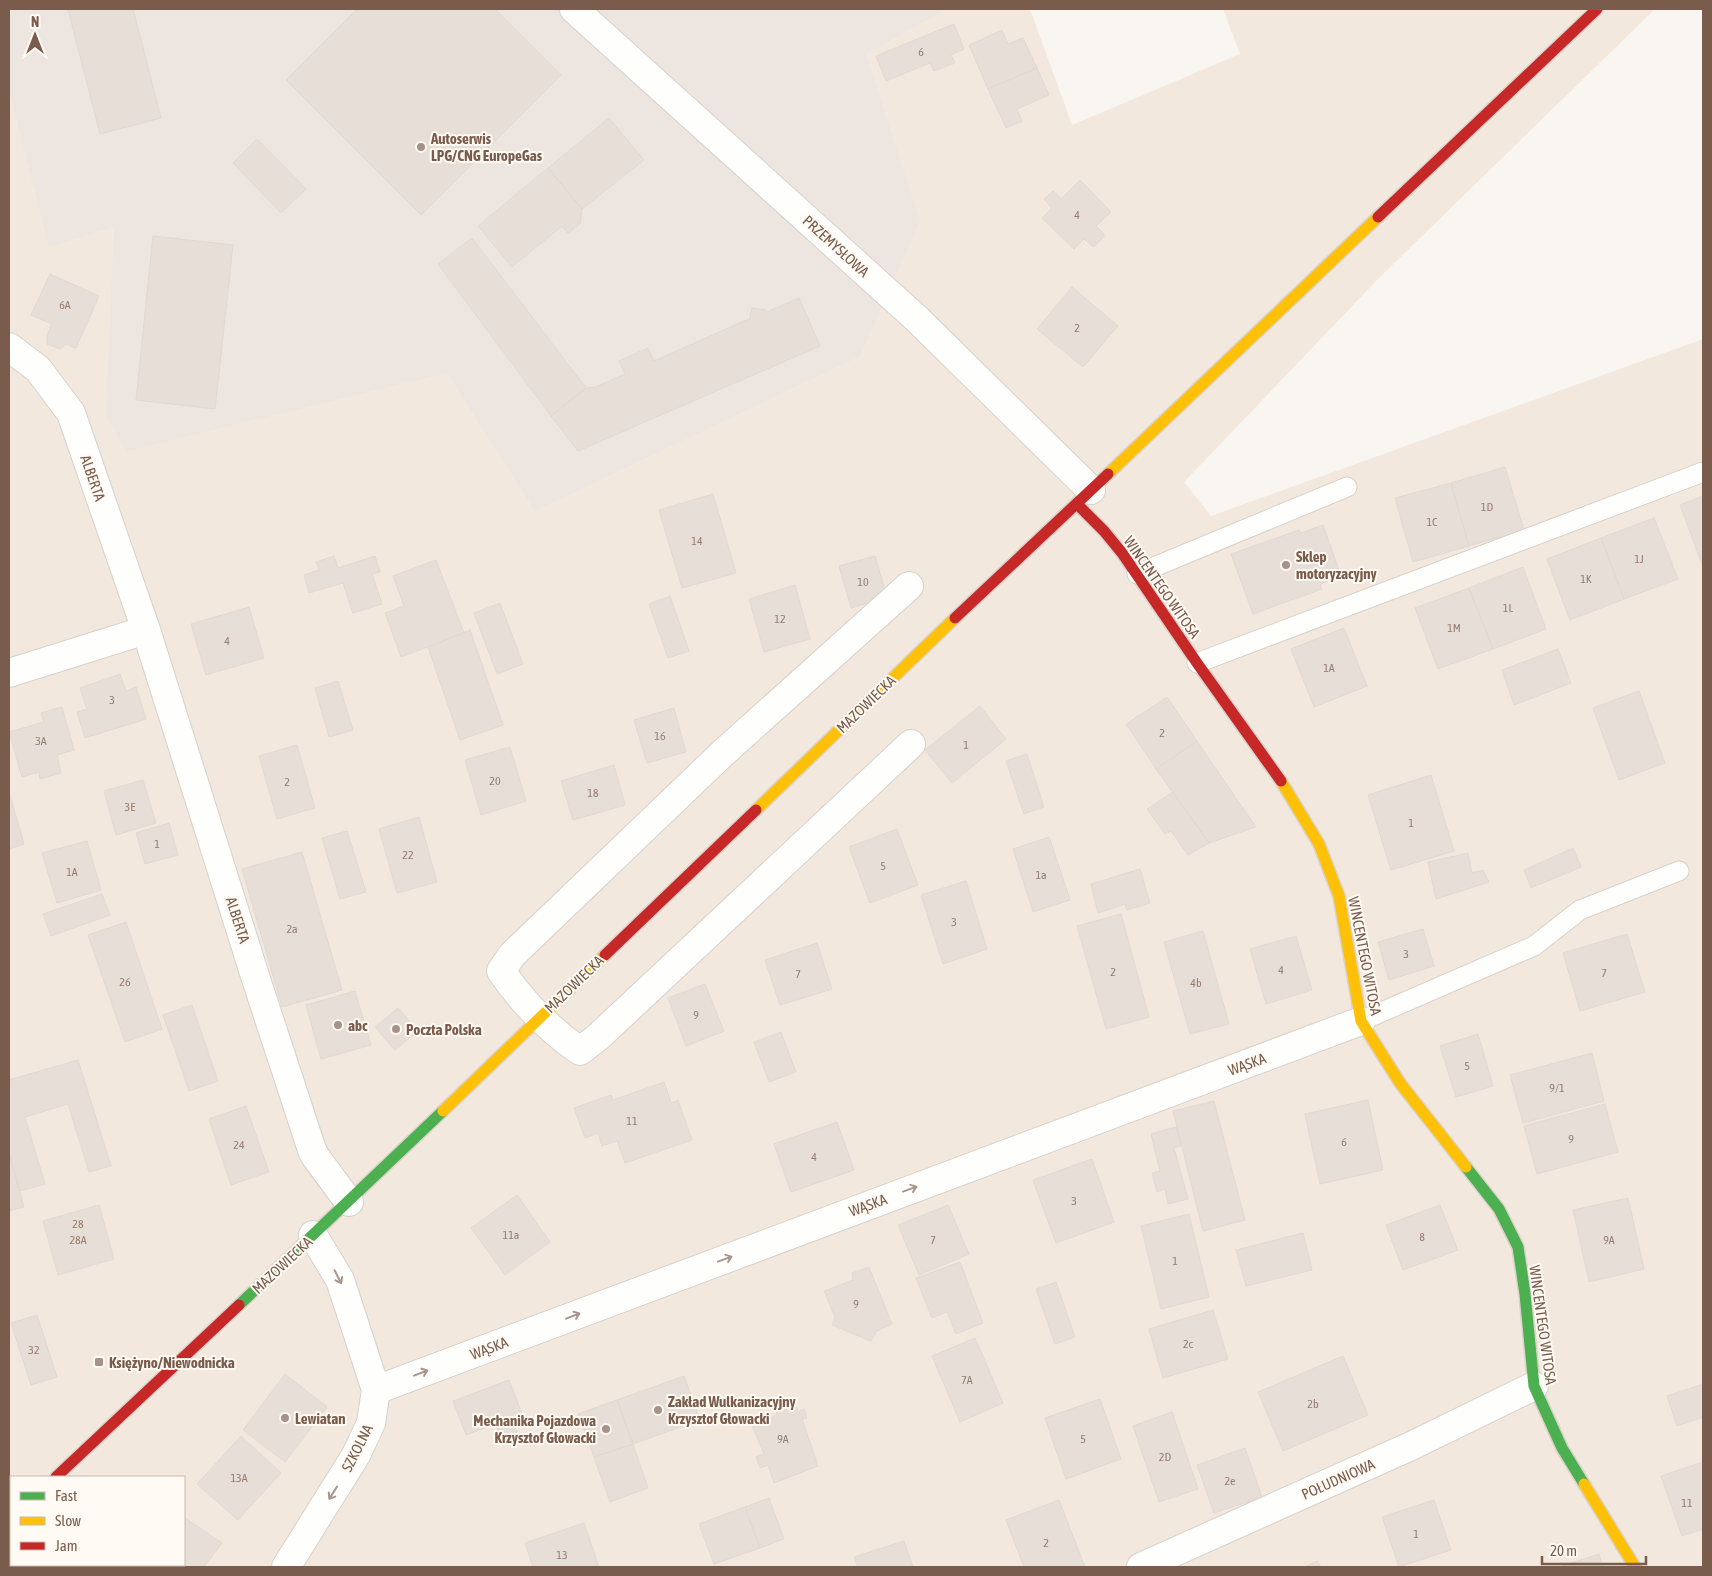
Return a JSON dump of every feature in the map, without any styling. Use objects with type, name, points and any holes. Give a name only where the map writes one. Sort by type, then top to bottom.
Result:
[{"type":"street","name":"PRZEMYSŁOWA","points":[[574,9],[917,319],[1084,497]]},
{"type":"street","name":"MAZOWIECKA","points":[[57,1476],[349,1202],[1025,551],[1597,9]]},
{"type":"street","name":"ALBERTA","points":[[9,347],[38,369],[71,413],[146,630],[312,1150],[349,1202]]},
{"type":"street","name":"WINCENTEGO WITOSA","points":[[1084,497],[1104,531],[1137,574],[1197,663],[1288,790],[1319,844],[1339,896],[1361,1022],[1400,1084],[1500,1209],[1518,1247],[1525,1294],[1534,1386],[1562,1448],[1635,1567]]},
{"type":"street","points":[[909,586],[723,753],[512,955],[501,971],[514,991],[538,1018],[580,1051],[598,1037],[911,744]]},
{"type":"street","points":[[9,673],[146,630]]},
{"type":"street","name":"WĄSKA","points":[[376,1390],[1361,1022]]},
{"type":"street","name":"SZKOLNA","points":[[286,1567],[356,1455],[372,1423],[376,1390],[340,1280],[313,1235]]},
{"type":"street","name":"POŁUDNIOWA","points":[[1141,1567],[1411,1446],[1534,1386]]},
{"type":"lane","points":[[1197,663],[1703,472]]},
{"type":"lane","points":[[1137,574],[1347,487]]},
{"type":"lane","points":[[1361,1022],[1534,946],[1580,910],[1679,872]]},
{"type":"shaded area","points":[[9,9],[1030,9],[1072,125],[1240,54],[1223,9],[1655,9],[1379,278],[1184,482],[1211,516],[1703,339],[1703,1567],[9,1567]]},
{"type":"shaded area","points":[[9,9],[946,9],[866,54],[920,221],[860,356],[535,511],[447,373],[127,451],[106,416],[114,227],[49,247],[9,90]]},
{"type":"building","points":[[68,9],[133,9],[161,118],[100,134]]},
{"type":"building","name":"Autoserwis LPG/CNG EuropeGas","points":[[357,9],[495,9],[561,75],[421,215],[286,80]]},
{"type":"building","points":[[954,24],[964,49],[951,55],[955,63],[934,71],[930,63],[886,81],[876,56]]},
{"type":"building","points":[[1002,30],[1008,44],[1023,38],[1037,68],[988,89],[969,45]]},
{"type":"building","points":[[1037,68],[1049,95],[1017,109],[1022,121],[1006,128],[988,89]]},
{"type":"building","points":[[609,118],[644,160],[582,209],[548,168]]},
{"type":"building","points":[[257,139],[306,189],[281,213],[233,163]]},
{"type":"building","points":[[548,168],[582,209],[580,224],[568,233],[562,226],[512,267],[478,226]]},
{"type":"building","points":[[1080,180],[1111,212],[1096,226],[1104,234],[1104,237],[1094,247],[1084,239],[1074,249],[1042,218],[1052,208],[1044,199],[1053,191],[1061,199]]},
{"type":"building","points":[[153,236],[233,245],[215,409],[136,400]]},
{"type":"building","points":[[472,238],[586,388],[551,416],[438,264]]},
{"type":"building","points":[[50,274],[99,296],[76,348],[66,344],[60,349],[47,344],[47,335],[52,324],[31,315]]},
{"type":"building","points":[[1072,287],[1118,326],[1083,367],[1037,329]]},
{"type":"building","points":[[799,298],[820,346],[578,451],[551,416],[586,388],[596,387],[625,374],[619,361],[648,348],[654,361],[751,318],[752,308],[766,310],[767,312]]},
{"type":"building","points":[[1505,467],[1524,530],[1469,546],[1451,483]]},
{"type":"building","points":[[1451,483],[1469,546],[1413,562],[1395,498]]},
{"type":"building","points":[[713,494],[736,573],[682,588],[659,510]]},
{"type":"building","points":[[1703,496],[1703,567],[1680,505]]},
{"type":"building","points":[[1654,518],[1678,579],[1624,599],[1601,538]]},
{"type":"building","name":"Sklep motoryzacyjny","points":[[1323,525],[1341,576],[1320,584],[1322,589],[1253,614],[1231,554],[1299,530],[1301,533]]},
{"type":"building","points":[[1601,538],[1624,599],[1570,620],[1547,559]]},
{"type":"building","points":[[334,556],[338,568],[375,556],[380,572],[372,574],[382,604],[353,613],[343,583],[309,593],[304,575],[319,570],[316,562]]},
{"type":"building","points":[[875,556],[887,597],[851,608],[839,566]]},
{"type":"building","points":[[436,560],[464,633],[401,657],[385,613],[404,606],[393,576]]},
{"type":"building","points":[[1523,567],[1546,629],[1493,649],[1469,588]]},
{"type":"building","points":[[795,585],[810,639],[764,652],[749,599]]},
{"type":"building","points":[[1469,588],[1493,649],[1438,669],[1415,608]]},
{"type":"building","points":[[670,596],[689,651],[668,658],[649,604]]},
{"type":"building","points":[[500,603],[523,664],[497,674],[474,613]]},
{"type":"building","points":[[249,607],[264,658],[206,675],[191,624]]},
{"type":"building","points":[[1344,628],[1367,686],[1314,707],[1291,649]]},
{"type":"building","points":[[470,630],[503,725],[460,740],[428,647]]},
{"type":"building","points":[[1558,649],[1571,683],[1514,705],[1502,670]]},
{"type":"building","points":[[120,674],[126,691],[136,687],[146,719],[85,738],[77,712],[87,709],[80,688]]},
{"type":"building","points":[[338,681],[353,730],[329,737],[315,688]]},
{"type":"building","points":[[1639,691],[1665,763],[1619,780],[1593,708]]},
{"type":"building","points":[[1167,697],[1197,741],[1156,769],[1126,724]]},
{"type":"building","points":[[980,706],[1006,739],[952,783],[925,750]]},
{"type":"building","points":[[62,707],[74,750],[57,755],[61,773],[40,779],[39,772],[22,777],[9,732],[44,722],[41,713]]},
{"type":"building","points":[[674,708],[686,752],[647,763],[634,720]]},
{"type":"building","points":[[1197,741],[1256,827],[1209,843],[1156,769]]},
{"type":"building","points":[[297,745],[315,808],[277,819],[259,756]]},
{"type":"building","points":[[510,747],[526,801],[481,815],[465,760]]},
{"type":"building","points":[[1027,754],[1044,807],[1024,814],[1006,761]]},
{"type":"building","points":[[614,765],[625,805],[573,820],[561,781]]},
{"type":"building","points":[[1431,775],[1454,851],[1391,870],[1368,795]]},
{"type":"building","points":[[143,780],[156,823],[116,835],[104,791]]},
{"type":"building","points":[[9,792],[24,844],[9,849]]},
{"type":"building","points":[[1173,792],[1209,843],[1188,855],[1171,831],[1165,834],[1147,809]]},
{"type":"building","points":[[419,817],[437,882],[397,893],[379,829]]},
{"type":"building","points":[[169,823],[178,855],[145,864],[136,833]]},
{"type":"building","points":[[897,829],[918,885],[870,903],[849,847]]},
{"type":"building","points":[[347,831],[366,892],[340,899],[322,838]]},
{"type":"building","points":[[1049,837],[1070,900],[1033,912],[1013,849]]},
{"type":"building","points":[[87,841],[101,890],[57,903],[42,853]]},
{"type":"building","points":[[1573,848],[1581,867],[1531,888],[1524,870]]},
{"type":"building","points":[[302,852],[342,990],[282,1007],[242,869]]},
{"type":"building","points":[[1468,853],[1472,873],[1483,870],[1489,882],[1436,899],[1428,862]]},
{"type":"building","points":[[1140,869],[1150,903],[1127,910],[1125,904],[1098,913],[1091,884]]},
{"type":"building","points":[[966,881],[987,949],[943,964],[921,895]]},
{"type":"building","points":[[102,894],[110,915],[51,936],[43,914]]},
{"type":"building","points":[[1121,914],[1149,1017],[1106,1029],[1077,926]]},
{"type":"building","points":[[126,922],[162,1029],[125,1042],[88,935]]},
{"type":"building","points":[[1423,929],[1434,966],[1389,980],[1378,942]]},
{"type":"building","points":[[1203,931],[1229,1024],[1190,1034],[1164,942]]},
{"type":"building","points":[[1627,934],[1645,992],[1580,1011],[1563,953]]},
{"type":"building","points":[[1296,936],[1312,990],[1266,1004],[1250,949]]},
{"type":"building","points":[[817,943],[832,989],[780,1005],[765,960]]},
{"type":"building","points":[[705,984],[724,1031],[686,1046],[668,998]]},
{"type":"building","name":"abc","points":[[355,991],[371,1045],[321,1059],[306,1005]]},
{"type":"building","points":[[192,1005],[218,1081],[189,1091],[163,1015]]},
{"type":"building","name":"Poczta Polska","points":[[398,1008],[418,1031],[395,1050],[375,1027]]},
{"type":"building","points":[[781,1032],[796,1072],[769,1082],[754,1042]]},
{"type":"building","points":[[1478,1034],[1493,1086],[1456,1097],[1440,1046]]},
{"type":"building","points":[[1592,1053],[1604,1101],[1523,1123],[1510,1075]]},
{"type":"building","points":[[78,1060],[111,1166],[89,1172],[68,1104],[25,1117],[45,1184],[20,1191],[9,1153],[9,1080]]},
{"type":"building","points":[[664,1082],[671,1103],[678,1100],[692,1140],[625,1163],[617,1141],[602,1146],[598,1133],[585,1138],[574,1108],[611,1095],[613,1100]]},
{"type":"building","points":[[1368,1100],[1383,1170],[1320,1184],[1305,1114]]},
{"type":"building","points":[[1214,1101],[1245,1220],[1203,1231],[1173,1111]]},
{"type":"building","points":[[1605,1104],[1618,1152],[1537,1174],[1524,1126]]},
{"type":"building","points":[[246,1106],[269,1172],[231,1185],[209,1119]]},
{"type":"building","points":[[837,1122],[854,1170],[791,1192],[774,1144]]},
{"type":"building","points":[[1176,1127],[1181,1146],[1174,1148],[1188,1199],[1168,1204],[1165,1189],[1157,1192],[1152,1173],[1160,1171],[1151,1134]]},
{"type":"building","points":[[9,1153],[24,1207],[9,1211]]},
{"type":"building","points":[[1092,1159],[1114,1222],[1056,1243],[1033,1180]]},
{"type":"building","points":[[517,1195],[550,1242],[505,1275],[471,1228]]},
{"type":"building","points":[[1628,1198],[1644,1269],[1589,1282],[1573,1210]]},
{"type":"building","points":[[99,1205],[114,1259],[58,1275],[43,1221]]},
{"type":"building","points":[[948,1205],[969,1254],[919,1275],[898,1225]]},
{"type":"building","points":[[1440,1205],[1458,1250],[1403,1270],[1386,1225]]},
{"type":"building","points":[[1189,1214],[1209,1297],[1161,1309],[1141,1226]]},
{"type":"building","points":[[1303,1233],[1312,1270],[1246,1286],[1236,1250]]},
{"type":"building","points":[[960,1262],[983,1323],[956,1334],[947,1312],[932,1318],[916,1278]]},
{"type":"building","points":[[869,1267],[892,1324],[877,1331],[871,1341],[832,1325],[835,1317],[824,1291],[853,1280],[852,1273]]},
{"type":"building","points":[[1056,1282],[1075,1337],[1055,1344],[1036,1289]]},
{"type":"building","points":[[1213,1310],[1228,1359],[1163,1378],[1149,1329]]},
{"type":"building","points":[[37,1315],[57,1377],[31,1385],[11,1323]]},
{"type":"building","points":[[975,1338],[1003,1403],[960,1422],[932,1356]]},
{"type":"building","points":[[1343,1356],[1368,1415],[1283,1451],[1258,1392]]},
{"type":"building","name":"Lewiatan","points":[[285,1374],[327,1407],[285,1462],[243,1430]]},
{"type":"building","name":"Zakład Wulkanizacyjny Krzysztof Głowacki","points":[[684,1376],[700,1420],[633,1444],[617,1400]]},
{"type":"building","points":[[509,1380],[522,1414],[511,1418],[517,1432],[500,1438],[495,1424],[466,1435],[453,1401]]},
{"type":"building","points":[[1703,1384],[1703,1417],[1677,1426],[1667,1396]]},
{"type":"building","points":[[1100,1399],[1121,1459],[1066,1479],[1045,1418]]},
{"type":"building","name":"Mechanika Pojazdowa Krzysztof Głowacki","points":[[617,1400],[633,1444],[594,1457],[578,1414]]},
{"type":"building","points":[[794,1400],[798,1412],[804,1409],[807,1418],[802,1419],[818,1466],[774,1483],[768,1465],[760,1468],[756,1457],[764,1454],[752,1425],[777,1415],[775,1408]]},
{"type":"building","points":[[1172,1412],[1198,1489],[1159,1502],[1133,1426]]},
{"type":"building","points":[[241,1436],[281,1473],[238,1520],[197,1484]]},
{"type":"building","points":[[633,1444],[648,1488],[610,1502],[594,1457]]},
{"type":"building","points":[[1245,1448],[1262,1497],[1214,1513],[1197,1465]]},
{"type":"building","points":[[1703,1462],[1703,1529],[1682,1536],[1661,1476]]},
{"type":"building","points":[[769,1498],[784,1539],[760,1548],[745,1507]]},
{"type":"building","points":[[1059,1500],[1085,1567],[1024,1567],[1006,1520]]},
{"type":"building","points":[[1434,1500],[1451,1550],[1399,1567],[1382,1517]]},
{"type":"building","points":[[745,1507],[760,1548],[714,1564],[699,1524]]},
{"type":"building","points":[[185,1518],[222,1543],[204,1567],[166,1566],[185,1566]]},
{"type":"building","points":[[584,1523],[599,1567],[533,1567],[525,1543]]},
{"type":"building","points":[[904,1541],[913,1567],[858,1567],[854,1557]]},
{"type":"building","points":[[1599,1554],[1603,1567],[1559,1567]]},
{"type":"building","points":[[1317,1561],[1321,1567],[1305,1567]]},
{"type":"traffic: fast","points":[[239,1305],[443,1111]]},
{"type":"traffic: fast","points":[[1466,1167],[1499,1209],[1518,1247],[1525,1294],[1534,1386],[1562,1448],[1584,1484]]},
{"type":"traffic: slow","points":[[1108,474],[1378,217]]},
{"type":"traffic: slow","points":[[756,810],[955,618]]},
{"type":"traffic: slow","points":[[1281,781],[1319,844],[1339,896],[1361,1021],[1400,1083],[1466,1167]]},
{"type":"traffic: slow","points":[[443,1111],[605,955]]},
{"type":"traffic: slow","points":[[1584,1484],[1635,1567]]},
{"type":"traffic: jam","points":[[1378,217],[1597,9]]},
{"type":"traffic: jam","points":[[955,618],[1108,474]]},
{"type":"traffic: jam","points":[[1077,504],[1104,531],[1122,553],[1281,781]]},
{"type":"traffic: jam","points":[[605,955],[756,810]]},
{"type":"traffic: jam","points":[[57,1476],[239,1305]]},
{"type":"place","name":"Autoserwis LPG/CNG EuropeGas","points":[[421,147]]},
{"type":"place","name":"Sklep motoryzacyjny","points":[[1286,565]]},
{"type":"place","name":"abc","points":[[338,1025]]},
{"type":"place","name":"Poczta Polska","points":[[396,1029]]},
{"type":"place","name":"Księżyno/Niewodnicka","points":[[99,1362]]},
{"type":"place","name":"Zakład Wulkanizacyjny Krzysztof Głowacki","points":[[658,1410]]},
{"type":"place","name":"Lewiatan","points":[[285,1418]]},
{"type":"place","name":"Mechanika Pojazdowa Krzysztof Głowacki","points":[[606,1429]]}]
